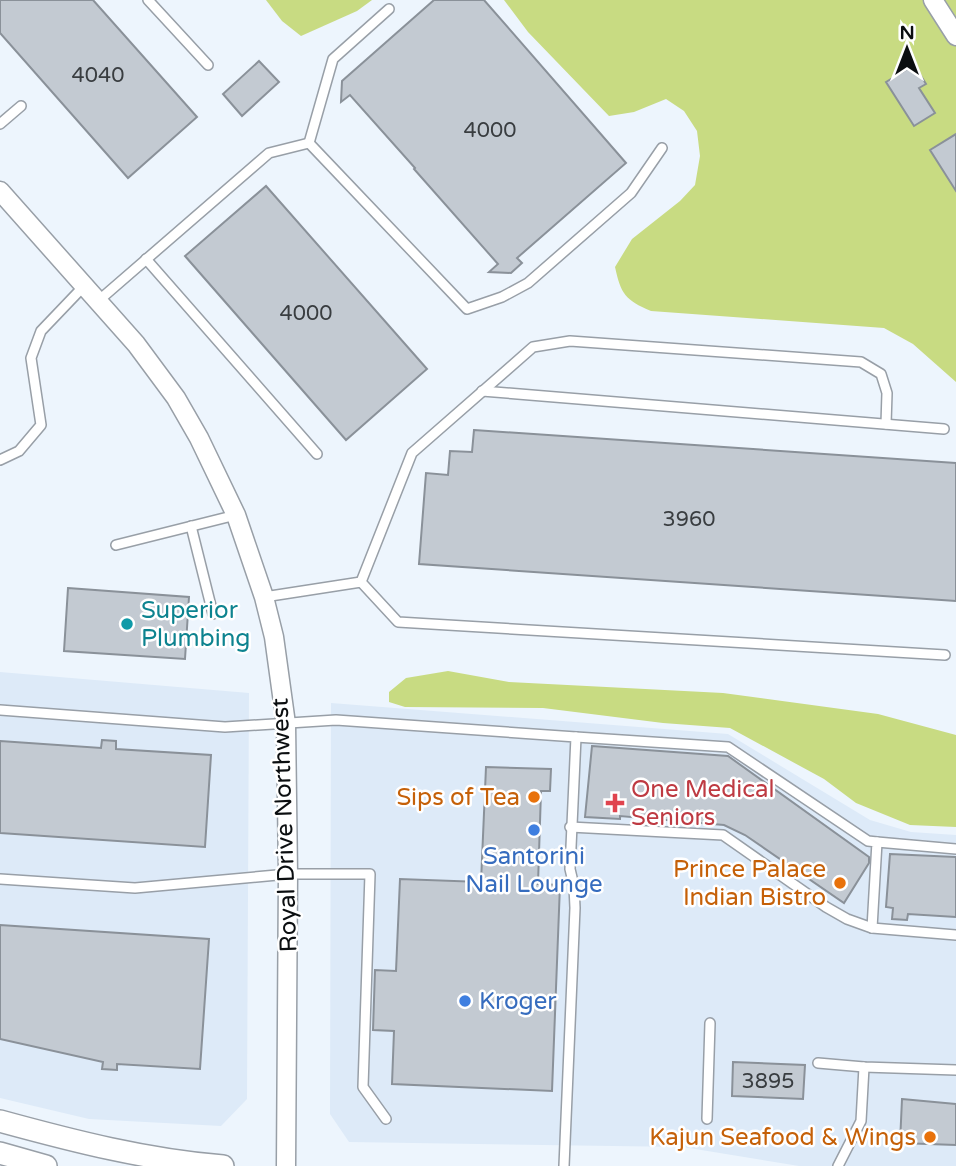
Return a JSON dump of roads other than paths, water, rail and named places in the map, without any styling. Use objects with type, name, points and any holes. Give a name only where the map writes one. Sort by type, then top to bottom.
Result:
[{"type":"street","points":[[933,0],[956,36]]},
{"type":"street","name":"Royal Drive Northwest","points":[[0,191],[136,344],[176,398],[199,438],[236,515],[264,597],[274,637],[286,724],[286,1166]]},
{"type":"street","points":[[0,1121],[105,1148],[223,1166]]},
{"type":"street","points":[[0,1153],[46,1166]]},
{"type":"lane","points":[[148,0],[208,65]]},
{"type":"lane","points":[[309,143],[333,59],[389,9]]},
{"type":"lane","points":[[0,124],[21,106]]},
{"type":"lane","points":[[309,143],[467,309],[502,297],[528,283],[631,192],[662,148]]},
{"type":"lane","points":[[97,302],[270,153],[309,143]]},
{"type":"lane","points":[[146,260],[317,454]]},
{"type":"lane","points":[[0,460],[19,451],[41,425],[31,358],[41,331],[84,286]]},
{"type":"lane","points":[[361,582],[412,453],[533,347],[570,341],[861,362],[881,374],[887,393],[886,424]]},
{"type":"lane","points":[[482,391],[944,429]]},
{"type":"lane","points":[[116,545],[236,515]]},
{"type":"lane","points":[[191,526],[214,614]]},
{"type":"lane","points":[[264,597],[361,582]]},
{"type":"lane","points":[[361,582],[398,622],[946,655]]},
{"type":"lane","points":[[0,710],[225,727],[336,720],[728,747],[867,841],[956,849]]},
{"type":"lane","points":[[564,1166],[575,908],[575,886],[570,869],[570,827],[576,737]]},
{"type":"lane","points":[[570,827],[723,835],[826,907],[872,928],[956,935]]},
{"type":"lane","points":[[872,928],[877,842]]},
{"type":"lane","points":[[0,879],[135,888],[288,874],[370,874],[363,1087],[386,1119]]},
{"type":"lane","points":[[707,1119],[710,1023]]},
{"type":"lane","points":[[818,1063],[864,1068],[956,1070]]},
{"type":"lane","points":[[838,1166],[861,1121],[864,1068]]},
{"type":"place","name":"Superior Plumbing","points":[[127,624]]},
{"type":"place","name":"Sips of Tea","points":[[534,797]]},
{"type":"place","name":"One Medical Seniors","points":[[615,803]]},
{"type":"place","name":"Santorini Nail Lounge","points":[[534,830]]},
{"type":"place","name":"Prince Palace Indian Bistro","points":[[840,883]]},
{"type":"place","name":"Kroger","points":[[465,1001]]},
{"type":"place","name":"Kajun Seafood & Wings","points":[[930,1137]]}]
